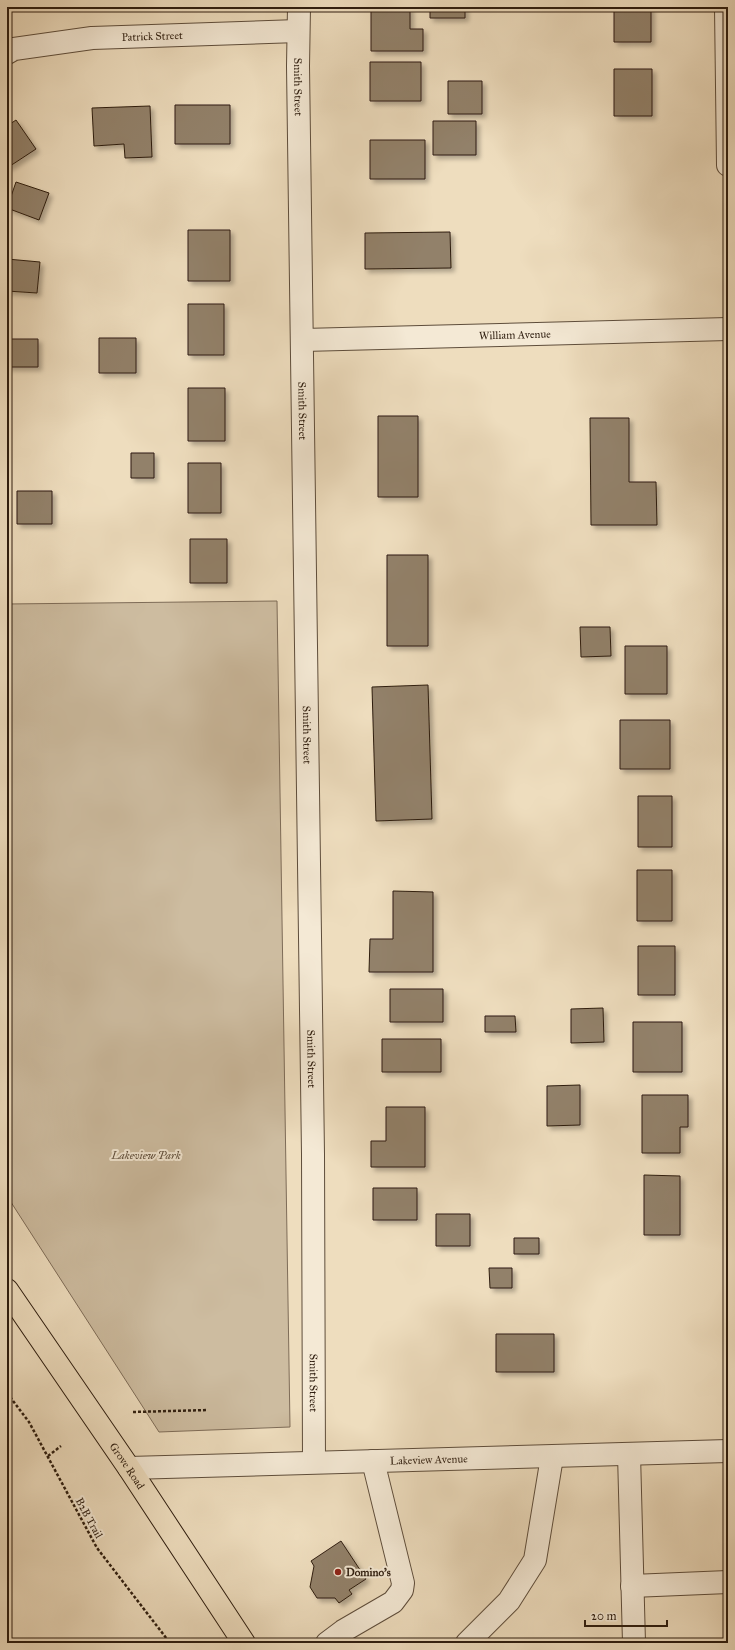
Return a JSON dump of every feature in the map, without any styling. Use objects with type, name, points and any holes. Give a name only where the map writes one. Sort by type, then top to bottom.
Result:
[{"type":"main road","name":"Grove Road","points":[[7,1290],[129,1468],[244,1643]]},
{"type":"street","name":"Smith Street","points":[[299,7],[298,31],[313,1154],[314,1462]]},
{"type":"street","points":[[726,7],[728,165]]},
{"type":"street","name":"Patrick Street","points":[[7,53],[14,49],[92,38],[298,31]]},
{"type":"street","name":"William Avenue","points":[[303,340],[728,329]]},
{"type":"street","name":"Lakeview Avenue","points":[[129,1468],[728,1451]]},
{"type":"street","points":[[629,1454],[634,1643]]},
{"type":"street","points":[[467,1643],[509,1601],[534,1560],[552,1457]]},
{"type":"street","points":[[327,1643],[342,1631],[393,1602],[402,1590],[403,1583],[373,1461]]},
{"type":"street","points":[[632,1586],[728,1582]]},
{"type":"path","name":"B2B Trail","points":[[7,1393],[29,1422],[48,1456],[60,1482],[97,1548],[170,1643]]},
{"type":"path","points":[[133,1412],[208,1410]]},
{"type":"path","points":[[48,1456],[61,1446]]},
{"type":"green space","name":"Lakeview Park","points":[[277,601],[290,1427],[159,1432],[7,1196],[7,604]]},
{"type":"building","points":[[371,7],[410,7],[410,29],[423,29],[423,51],[371,51]]},
{"type":"building","points":[[430,7],[465,7],[465,18],[430,18]]},
{"type":"building","points":[[614,7],[651,7],[651,42],[614,42]]},
{"type":"building","points":[[370,62],[421,62],[421,101],[370,101]]},
{"type":"building","points":[[614,69],[652,69],[652,116],[614,116]]},
{"type":"building","points":[[448,81],[482,81],[482,114],[448,114]]},
{"type":"building","points":[[175,105],[230,105],[230,144],[175,144]]},
{"type":"building","points":[[150,106],[152,157],[125,158],[124,144],[94,146],[92,108]]},
{"type":"building","points":[[16,120],[36,149],[7,168],[7,126]]},
{"type":"building","points":[[433,121],[476,121],[476,155],[433,155]]},
{"type":"building","points":[[370,140],[425,140],[425,179],[370,179]]},
{"type":"building","points":[[16,182],[49,193],[39,220],[7,208]]},
{"type":"building","points":[[188,230],[230,230],[230,281],[188,281]]},
{"type":"building","points":[[450,232],[451,268],[365,269],[365,233]]},
{"type":"building","points":[[7,259],[40,262],[37,293],[7,291]]},
{"type":"building","points":[[188,304],[224,304],[224,355],[188,355]]},
{"type":"building","points":[[99,338],[136,338],[136,373],[99,373]]},
{"type":"building","points":[[7,339],[38,339],[38,367],[7,367]]},
{"type":"building","points":[[188,388],[225,388],[225,441],[188,441]]},
{"type":"building","points":[[378,416],[418,416],[418,497],[378,497]]},
{"type":"building","points":[[590,418],[629,418],[629,482],[656,482],[657,525],[591,525]]},
{"type":"building","points":[[131,453],[154,453],[154,478],[131,478]]},
{"type":"building","points":[[188,463],[221,463],[221,513],[188,513]]},
{"type":"building","points":[[17,491],[52,491],[52,524],[17,524]]},
{"type":"building","points":[[190,539],[227,539],[227,583],[190,583]]},
{"type":"building","points":[[387,555],[428,555],[428,646],[387,646]]},
{"type":"building","points":[[580,627],[610,627],[611,656],[581,657]]},
{"type":"building","points":[[625,646],[667,646],[667,694],[625,694]]},
{"type":"building","points":[[428,685],[432,819],[376,821],[372,687]]},
{"type":"building","points":[[620,720],[670,720],[670,769],[620,769]]},
{"type":"building","points":[[638,796],[672,796],[672,847],[638,847]]},
{"type":"building","points":[[637,870],[672,870],[672,921],[637,921]]},
{"type":"building","points":[[393,891],[433,892],[433,972],[369,972],[370,939],[393,939]]},
{"type":"building","points":[[638,946],[675,946],[675,995],[638,995]]},
{"type":"building","points":[[390,989],[443,989],[443,1022],[390,1022]]},
{"type":"building","points":[[603,1008],[604,1042],[571,1043],[571,1009]]},
{"type":"building","points":[[485,1016],[515,1016],[516,1032],[485,1032]]},
{"type":"building","points":[[633,1022],[682,1022],[682,1072],[633,1072]]},
{"type":"building","points":[[382,1039],[441,1039],[441,1072],[382,1072]]},
{"type":"building","points":[[580,1085],[580,1125],[547,1126],[547,1086]]},
{"type":"building","points":[[642,1095],[688,1095],[688,1127],[680,1127],[680,1153],[642,1153]]},
{"type":"building","points":[[386,1107],[425,1107],[425,1167],[371,1167],[371,1141],[386,1141]]},
{"type":"building","points":[[644,1175],[680,1176],[680,1235],[644,1235]]},
{"type":"building","points":[[373,1188],[417,1188],[417,1220],[373,1220]]},
{"type":"building","points":[[436,1214],[470,1214],[470,1246],[436,1246]]},
{"type":"building","points":[[514,1238],[539,1238],[539,1254],[514,1254]]},
{"type":"building","points":[[489,1268],[512,1268],[512,1288],[490,1288]]},
{"type":"building","points":[[496,1334],[554,1334],[554,1372],[496,1372]]},
{"type":"building","name":"Domino's","points":[[341,1541],[366,1579],[349,1590],[352,1594],[339,1603],[335,1598],[317,1598],[310,1587],[314,1566],[311,1561]]},
{"type":"place","name":"Domino's","points":[[338,1572]]}]
